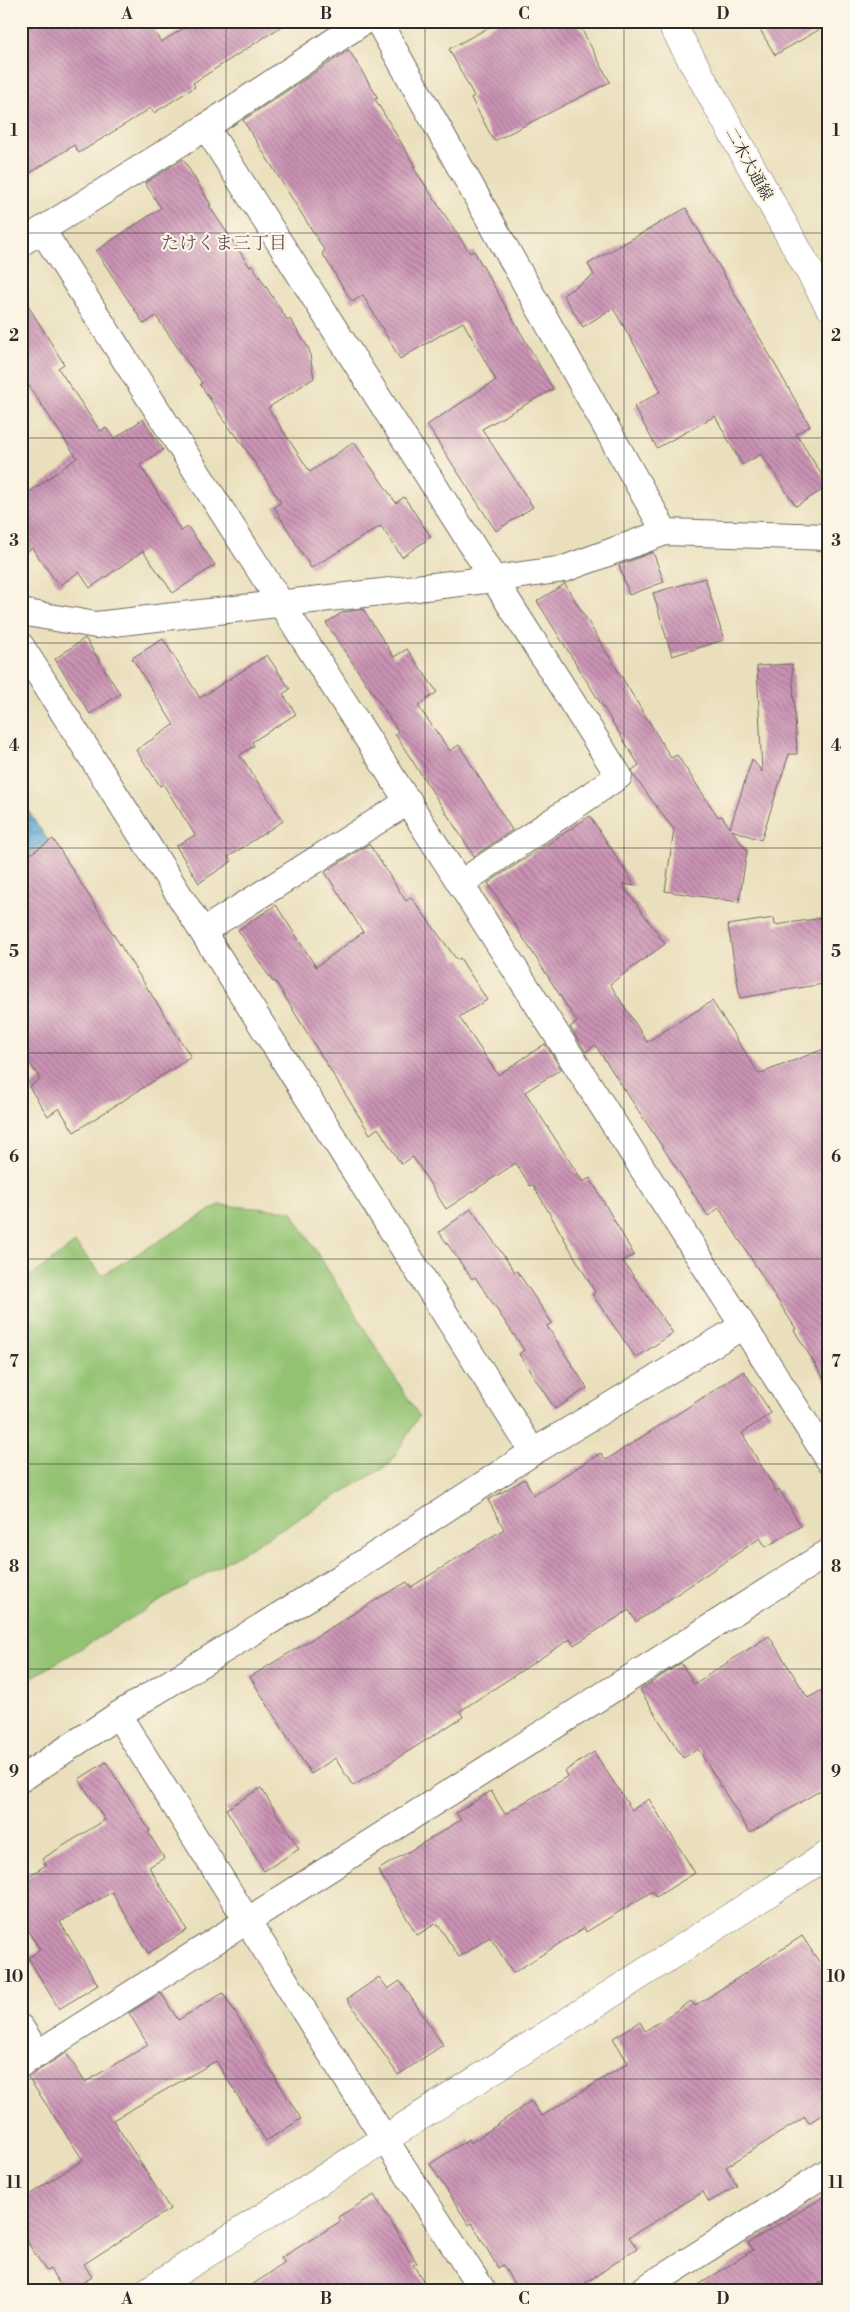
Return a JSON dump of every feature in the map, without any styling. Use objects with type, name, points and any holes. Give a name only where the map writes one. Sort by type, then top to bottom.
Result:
[{"type":"street","points":[[364,21],[206,127],[32,237],[281,603],[829,1460]]},
{"type":"street","points":[[378,21],[664,532]]},
{"type":"street","name":"二木大通線","points":[[670,21],[829,306]]},
{"type":"street","points":[[206,127],[619,776],[461,883]]},
{"type":"street","points":[[21,612],[96,625],[494,579],[564,569],[664,532],[829,537]]},
{"type":"street","points":[[21,646],[533,1452]]},
{"type":"street","points":[[203,931],[409,801]]},
{"type":"street","points":[[21,1778],[118,1715],[340,1578],[533,1452],[742,1326]]},
{"type":"street","points":[[21,2028],[29,2059],[829,1552]]},
{"type":"street","points":[[118,1715],[384,2138],[483,2291]]},
{"type":"street","points":[[148,2291],[829,1854]]},
{"type":"street","points":[[641,2291],[829,2171]]},
{"type":"green space","points":[[219,1205],[291,1211],[419,1416],[390,1464],[21,1684],[21,1283],[75,1243],[102,1275]]},
{"type":"water","points":[[21,800],[49,842],[21,860]]},
{"type":"building","points":[[42,21],[147,21],[161,42],[196,21],[290,21],[193,83],[195,87],[154,113],[151,108],[79,153],[74,145],[21,179],[21,34]]},
{"type":"building","points":[[501,21],[577,21],[610,82],[494,141],[471,98],[474,96],[449,49]]},
{"type":"building","points":[[755,21],[829,21],[829,24],[775,55]]},
{"type":"building","points":[[349,50],[378,98],[375,99],[415,166],[413,167],[470,253],[474,251],[553,389],[482,429],[533,507],[496,531],[427,425],[496,380],[463,322],[400,359],[363,295],[352,302],[322,253],[325,251],[243,120]]},
{"type":"building","points":[[183,159],[211,205],[209,206],[250,267],[252,265],[288,321],[290,319],[309,349],[314,378],[268,408],[310,472],[354,442],[396,503],[404,497],[431,537],[402,557],[381,526],[311,568],[274,507],[281,502],[234,432],[232,433],[200,384],[202,383],[156,316],[144,324],[96,251],[161,208],[145,183]]},
{"type":"building","points":[[686,208],[810,426],[796,434],[829,486],[796,506],[761,454],[742,465],[715,416],[657,448],[634,407],[661,391],[613,308],[583,327],[563,295],[594,275],[588,264]]},
{"type":"building","points":[[21,294],[64,364],[58,368],[100,431],[106,428],[114,439],[143,419],[163,450],[140,465],[181,531],[188,527],[215,565],[173,593],[143,551],[90,588],[79,572],[59,586],[32,548],[21,556],[21,498],[77,458],[21,374]]},
{"type":"building","points":[[653,552],[664,582],[629,595],[619,565]]},
{"type":"building","points":[[705,578],[724,640],[672,656],[653,593]]},
{"type":"building","points":[[565,584],[671,758],[677,755],[718,817],[722,816],[730,828],[752,759],[762,772],[757,666],[792,664],[797,754],[789,754],[761,840],[732,830],[747,851],[739,902],[665,891],[674,830],[634,776],[632,770],[639,765],[537,601]]},
{"type":"building","points":[[363,609],[394,657],[407,649],[437,692],[418,706],[450,751],[459,745],[512,830],[474,856],[395,734],[398,731],[326,623],[343,612]]},
{"type":"building","points":[[85,638],[120,694],[90,714],[55,659]]},
{"type":"building","points":[[163,639],[200,698],[267,655],[290,689],[283,694],[296,714],[252,742],[254,746],[240,755],[283,821],[228,857],[231,862],[199,883],[176,846],[195,835],[163,784],[160,786],[136,750],[174,725],[132,658]]},
{"type":"building","points":[[590,816],[635,886],[622,884],[665,944],[610,984],[647,1042],[712,1001],[759,1074],[829,1047],[829,1387],[794,1330],[796,1329],[719,1208],[708,1216],[595,1045],[586,1052],[570,1027],[577,1022],[488,883]]},
{"type":"building","points":[[53,839],[191,1057],[74,1132],[59,1108],[48,1116],[29,1087],[40,1079],[21,1049],[21,860]]},
{"type":"building","points":[[369,844],[406,901],[411,897],[457,960],[460,958],[487,1000],[459,1017],[498,1075],[545,1044],[561,1069],[525,1092],[583,1182],[590,1178],[634,1255],[623,1261],[673,1333],[636,1358],[592,1294],[595,1292],[533,1185],[530,1186],[516,1163],[446,1209],[413,1157],[401,1164],[378,1128],[370,1134],[275,981],[273,982],[238,930],[276,905],[316,967],[363,932],[325,872]]},
{"type":"building","points":[[829,917],[829,983],[740,998],[728,925],[774,918],[775,925]]},
{"type":"building","points":[[471,1209],[515,1272],[517,1271],[552,1323],[547,1326],[587,1388],[555,1409],[519,1354],[524,1350],[475,1277],[472,1279],[439,1232]]},
{"type":"building","points":[[744,1371],[771,1413],[742,1433],[776,1491],[779,1489],[801,1526],[766,1547],[760,1538],[636,1622],[629,1610],[574,1645],[570,1639],[460,1711],[463,1717],[353,1786],[335,1758],[311,1774],[250,1677],[384,1595],[407,1582],[411,1587],[504,1529],[488,1500],[525,1479],[533,1495],[601,1453],[606,1460]]},
{"type":"building","points":[[769,1636],[808,1698],[829,1686],[829,1785],[750,1833],[698,1749],[683,1758],[640,1690],[681,1663],[694,1684]]},
{"type":"building","points":[[594,1752],[632,1810],[649,1799],[695,1873],[656,1897],[653,1891],[586,1932],[584,1928],[513,1973],[490,1937],[459,1957],[437,1923],[417,1935],[378,1870],[461,1820],[456,1813],[491,1791],[505,1814],[568,1776],[565,1771]]},
{"type":"building","points":[[106,1762],[150,1831],[148,1832],[164,1858],[149,1867],[187,1930],[148,1953],[112,1892],[60,1922],[98,1985],[59,2009],[28,1958],[40,1950],[21,1920],[21,1881],[46,1865],[42,1859],[105,1820],[79,1779]]},
{"type":"building","points":[[261,1788],[299,1849],[264,1871],[226,1809]]},
{"type":"building","points":[[802,1936],[829,1977],[829,2110],[809,2123],[805,2117],[726,2167],[737,2186],[709,2202],[703,2192],[629,2237],[637,2248],[574,2291],[518,2291],[503,2265],[498,2268],[472,2223],[469,2225],[430,2164],[469,2139],[471,2143],[531,2101],[542,2116],[628,2063],[613,2038],[640,2022],[645,2031],[691,2001],[695,2006]]},
{"type":"building","points":[[379,1977],[388,1989],[400,1981],[443,2045],[398,2075],[347,1999]]},
{"type":"building","points":[[161,1993],[178,2020],[223,1993],[301,2119],[266,2141],[216,2061],[113,2120],[170,2209],[84,2264],[92,2277],[70,2291],[64,2291],[50,2269],[46,2271],[21,2232],[21,2200],[83,2160],[28,2077],[66,2053],[85,2082],[148,2045],[129,2013]]},
{"type":"building","points":[[829,2194],[829,2277],[808,2291],[689,2291],[753,2250],[748,2243]]},
{"type":"building","points":[[374,2195],[417,2263],[413,2265],[430,2291],[243,2291],[285,2263],[281,2258],[341,2221],[338,2217]]},
{"type":"district","name":"たけくま三丁目","points":[[224,243]]}]
